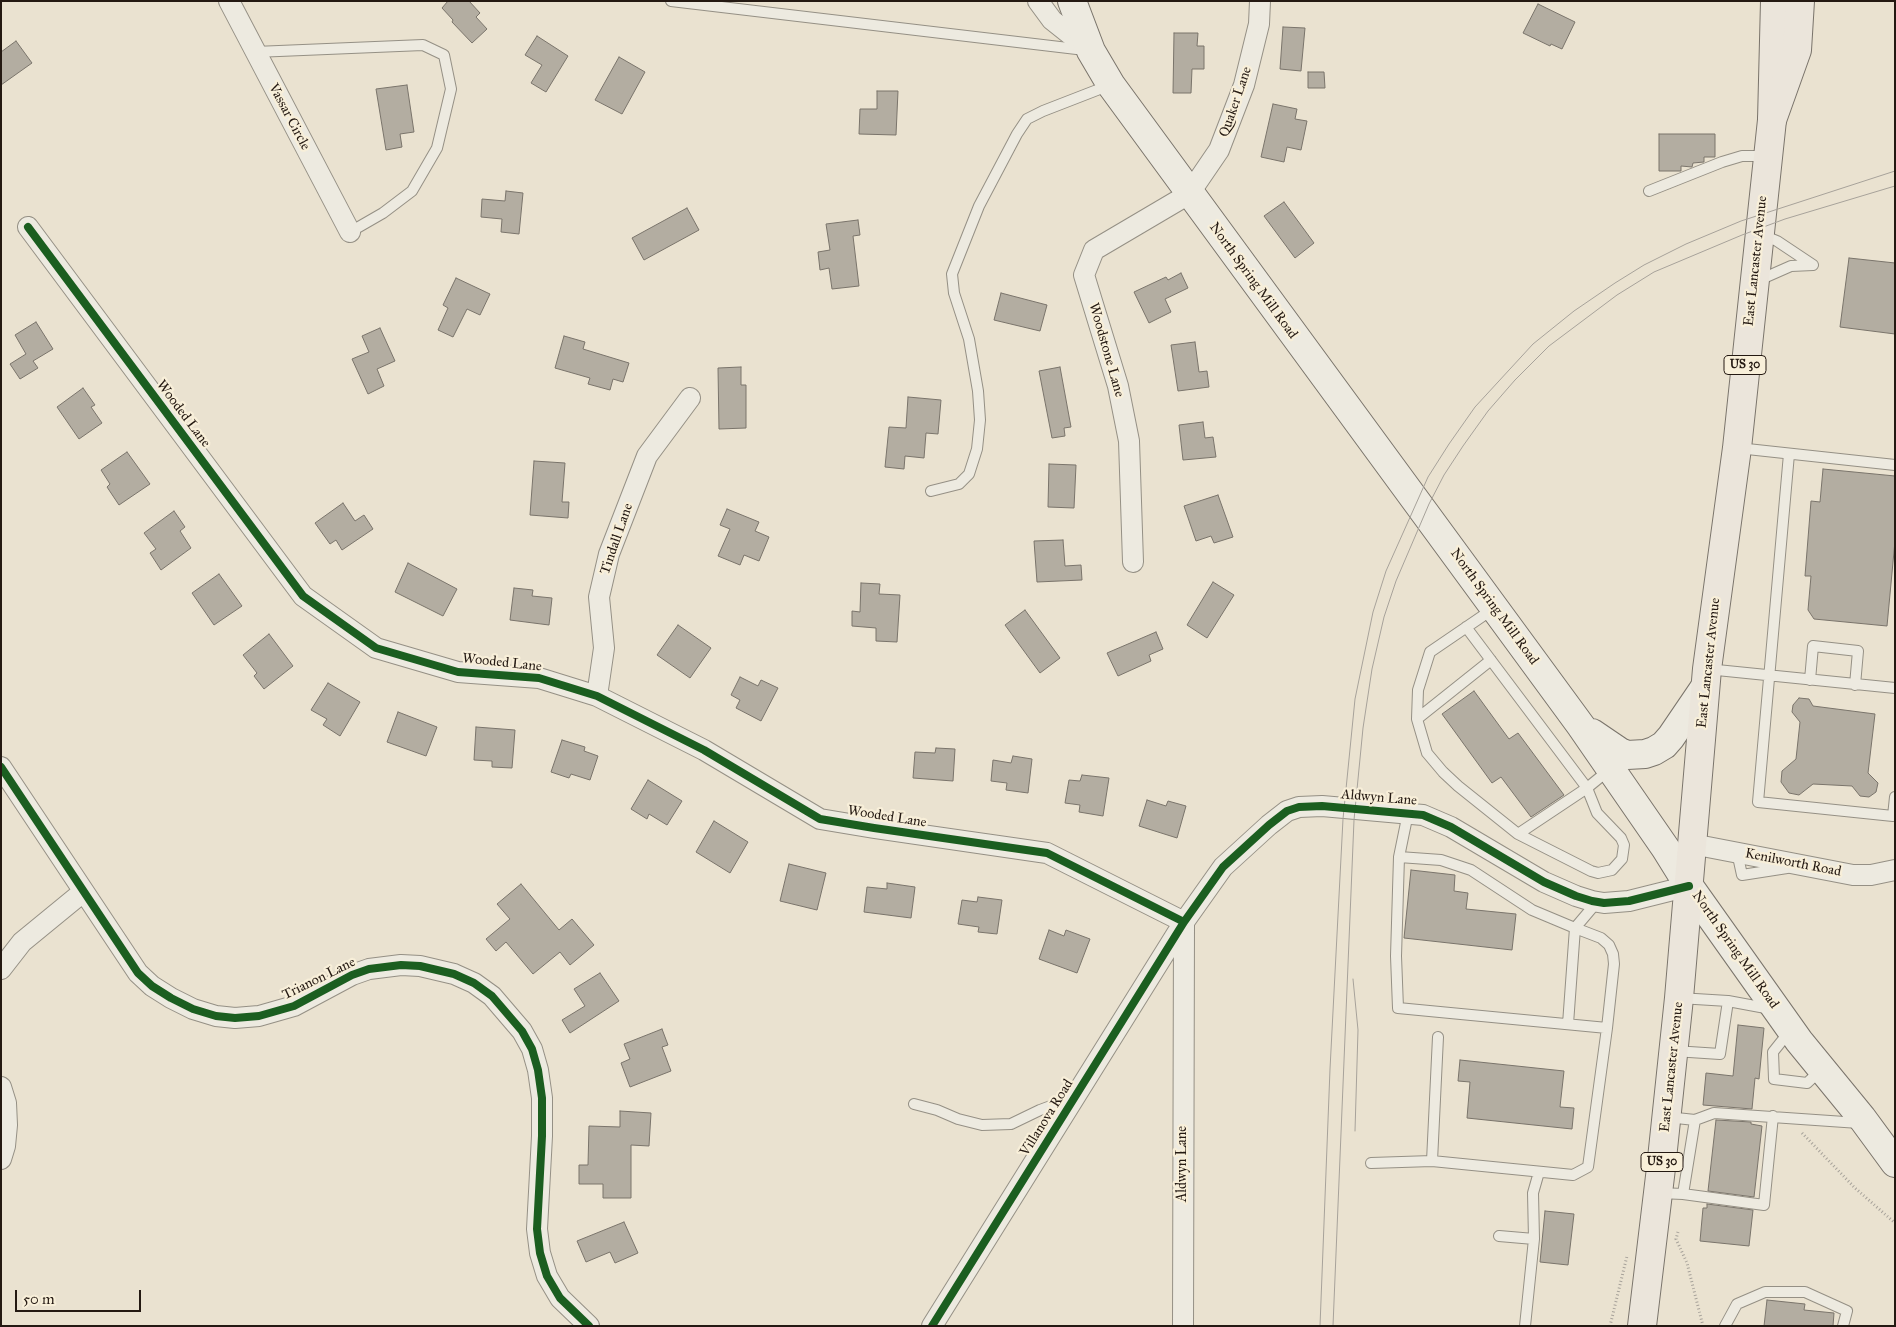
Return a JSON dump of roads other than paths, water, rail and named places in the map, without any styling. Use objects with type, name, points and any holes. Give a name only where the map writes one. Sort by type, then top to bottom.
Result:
[{"type":"highway","name":"East Lancaster Avenue","points":[[1642,1326],[1671,1194],[1667,1117],[1706,678],[1737,448],[1772,120],[1775,1]]},
{"type":"highway","points":[[1772,120],[1797,50],[1800,1]]},
{"type":"main road","name":"North Spring Mill Road","points":[[1072,1],[1091,51],[1110,85],[1581,726],[1666,849],[1689,886],[1784,1019],[1895,1163]]},
{"type":"main road","points":[[1581,726],[1627,755],[1654,751],[1671,737],[1706,678]]},
{"type":"street","name":"Vassar Circle","points":[[229,1],[350,232]]},
{"type":"street","points":[[1038,1],[1052,20],[1091,51]]},
{"type":"street","name":"Quaker Lane","points":[[1189,194],[1220,150],[1244,84],[1259,24],[1260,1]]},
{"type":"street","name":"Woodstone Lane","points":[[1133,562],[1129,440],[1118,386],[1084,275],[1094,250],[1189,194]]},
{"type":"street","name":"Wooded Lane","points":[[28,228],[303,596],[376,648],[458,672],[539,678],[597,696],[704,750],[820,819],[1047,853],[1184,922]]},
{"type":"street","name":"Tindall Lane","points":[[597,696],[604,648],[599,598],[609,554],[647,456],[690,398]]},
{"type":"street","name":"Trianon Lane","points":[[1,767],[138,973],[152,986],[193,1009],[216,1016],[235,1018],[259,1016],[294,1006],[352,975],[369,969],[401,965],[420,966],[454,974],[474,983],[492,996],[522,1031],[532,1049],[538,1070],[542,1098],[537,1229],[540,1253],[547,1276],[560,1298],[589,1326]]},
{"type":"street","name":"Aldwyn Lane","points":[[1183,1326],[1184,922],[1223,867],[1269,825],[1287,811],[1299,807],[1322,806],[1423,815],[1450,827],[1550,885],[1576,896],[1597,902],[1629,901],[1689,886]]},
{"type":"street","name":"Kenilworth Road","points":[[1692,844],[1853,875],[1871,875],[1895,870]]},
{"type":"street","points":[[1,969],[22,942],[84,892]]},
{"type":"street","name":"Villanova Road","points":[[932,1326],[1184,922]]},
{"type":"street","points":[[1,1087],[6,1103],[7,1125],[5,1146],[1,1159]]},
{"type":"lane","points":[[671,1],[1091,51]]},
{"type":"lane","points":[[256,52],[423,44],[444,55],[451,89],[437,148],[412,191],[383,213],[350,232]]},
{"type":"lane","points":[[931,490],[959,484],[969,474],[977,449],[980,420],[978,391],[969,339],[954,293],[952,274],[979,206],[1017,134],[1027,119],[1110,85]]},
{"type":"lane","points":[[1649,191],[1742,156],[1768,156]]},
{"type":"lane","points":[[1754,282],[1785,268],[1813,265],[1777,241],[1759,233]]},
{"type":"lane","points":[[1737,448],[1895,465]]},
{"type":"lane","points":[[1789,454],[1758,802],[1893,816],[1895,797]]},
{"type":"lane","points":[[1466,627],[1587,788],[1597,813],[1616,832],[1624,845],[1622,859],[1612,870],[1605,872],[1591,871],[1518,834],[1443,772],[1427,753],[1417,719],[1418,690],[1430,652],[1466,627],[1494,608]]},
{"type":"lane","points":[[1810,680],[1813,646],[1858,651],[1855,685]]},
{"type":"lane","points":[[1417,719],[1490,660]]},
{"type":"lane","points":[[1706,678],[1769,676],[1895,688]]},
{"type":"lane","points":[[1518,834],[1587,788],[1611,769]]},
{"type":"lane","points":[[1408,814],[1399,857],[1396,956],[1398,1008],[1608,1028]]},
{"type":"lane","points":[[1371,1163],[1432,1161],[1501,1166],[1574,1175],[1588,1167],[1608,1028],[1614,964],[1613,954],[1602,938],[1532,910],[1471,870],[1441,860],[1399,857]]},
{"type":"lane","points":[[1568,1024],[1576,928],[1597,902]]},
{"type":"lane","points":[[1679,998],[1728,1001],[1784,1019],[1773,1052],[1774,1079],[1807,1083],[1822,1070]]},
{"type":"lane","points":[[1673,1051],[1720,1054],[1728,1001]]},
{"type":"lane","points":[[1432,1161],[1438,1037]]},
{"type":"lane","points":[[914,1104],[937,1110],[958,1119],[982,1124],[1011,1124],[1040,1110],[1075,1097]]},
{"type":"lane","points":[[1667,1117],[1695,1120],[1714,1112],[1866,1123]]},
{"type":"lane","points":[[1695,1120],[1671,1194],[1764,1205],[1773,1116]]},
{"type":"lane","points":[[1525,1326],[1534,1239],[1533,1193],[1539,1172]]},
{"type":"lane","points":[[1499,1236],[1534,1239]]},
{"type":"lane","points":[[1725,1326],[1736,1304],[1764,1292],[1805,1292],[1846,1311],[1843,1326]]},
{"type":"tram line","points":[[1320,1326],[1330,1069],[1343,819],[1355,699],[1373,612],[1386,571],[1428,477],[1475,407],[1533,344],[1574,311],[1615,283],[1644,265],[1686,244],[1741,221],[1895,171]]},
{"type":"tram line","points":[[1333,1326],[1354,820],[1363,728],[1372,669],[1384,617],[1396,581],[1429,504],[1444,475],[1463,446],[1488,411],[1515,380],[1549,346],[1617,295],[1654,272],[1742,235],[1785,219],[1895,186]]},
{"type":"tram line","points":[[1353,979],[1358,1030],[1355,1131]]}]
